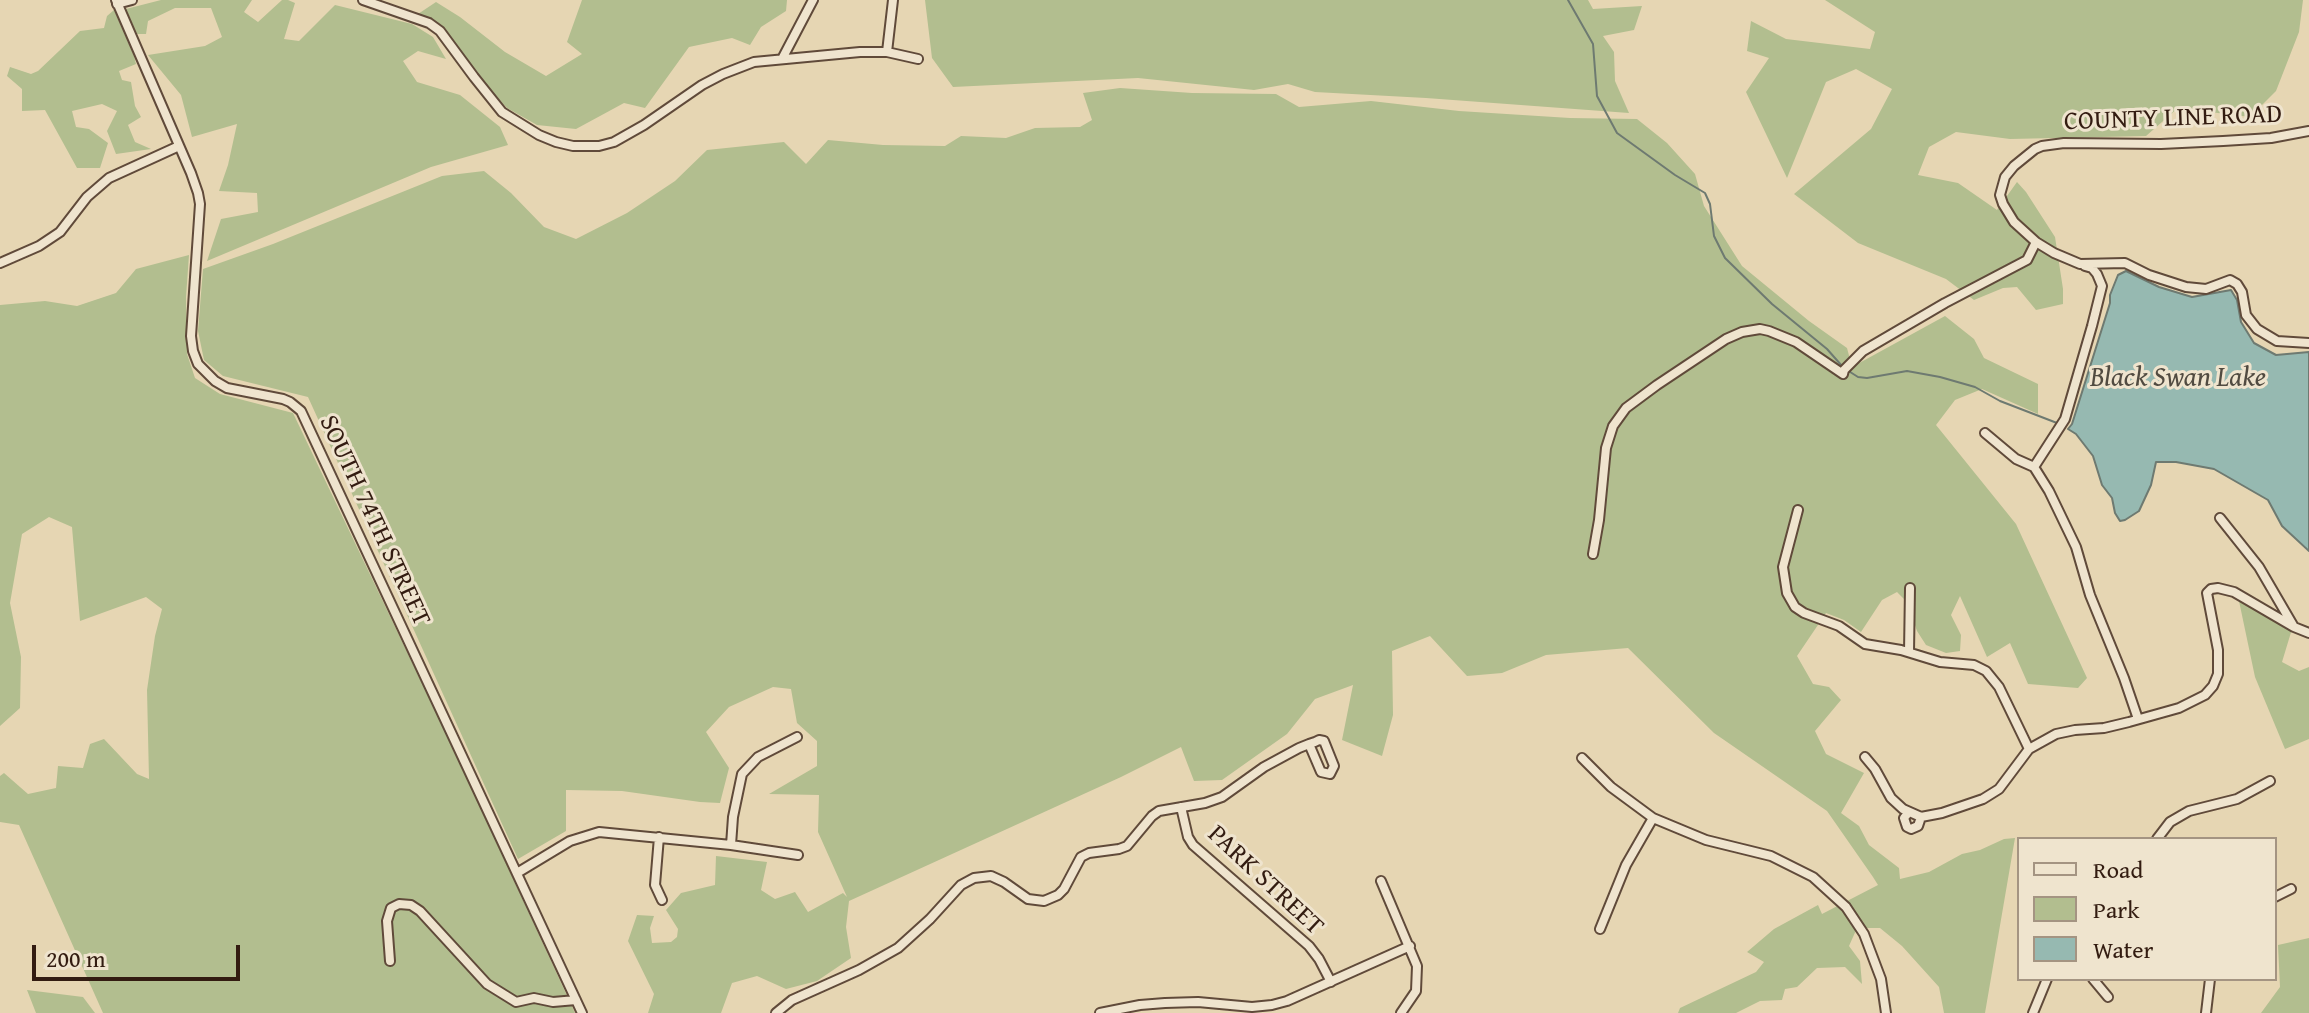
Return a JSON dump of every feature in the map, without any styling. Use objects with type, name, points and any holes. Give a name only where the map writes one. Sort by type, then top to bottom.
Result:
[{"type":"street","points":[[116,2],[132,0]]},
{"type":"street","points":[[363,0],[429,23],[440,31],[502,112],[526,128],[573,146],[599,146],[619,140],[702,85],[754,62],[860,52],[887,52],[918,59]]},
{"type":"street","points":[[782,59],[813,0]]},
{"type":"street","points":[[887,52],[893,0]]},
{"type":"street","name":"SOUTH 74TH STREET","points":[[116,2],[195,183],[200,204],[191,336],[198,364],[227,388],[283,399],[301,411],[582,1013]]},
{"type":"street","name":"COUNTY LINE ROAD","points":[[2036,242],[2014,222],[2000,195],[2005,177],[2020,159],[2035,149],[2064,143],[2161,144],[2271,138],[2309,131]]},
{"type":"street","points":[[0,263],[51,239],[68,223],[94,189],[109,178],[179,146]]},
{"type":"street","points":[[1593,554],[1606,448],[1613,426],[1626,408],[1657,385],[1726,339],[1760,329],[1796,342],[1843,374],[1863,351],[2027,260],[2036,242],[2092,268],[2102,286],[2065,419],[2034,467]]},
{"type":"street","points":[[2080,264],[2125,263],[2186,287],[2206,289],[2230,280],[2242,292],[2246,315],[2257,329],[2277,341],[2309,343]]},
{"type":"street","points":[[1985,433],[2016,459],[2034,467],[2069,527],[2099,619],[2138,719]]},
{"type":"street","points":[[1798,510],[1783,567],[1787,593],[1795,607],[1839,626],[1865,644],[1909,652],[1940,662],[1974,665],[1986,671],[1999,687],[2029,749]]},
{"type":"street","points":[[2220,518],[2259,567],[2294,627]]},
{"type":"street","points":[[1909,652],[1910,588]]},
{"type":"street","points":[[1865,757],[1891,798],[1903,809],[1921,817],[1942,813],[1999,789],[2029,749],[2056,734],[2104,728],[2189,704],[2205,695],[2218,674],[2218,650],[2207,593],[2211,589],[2234,592],[2309,633]]},
{"type":"street","points":[[731,845],[735,802],[742,774],[758,757],[797,737]]},
{"type":"street","points":[[776,1013],[792,1000],[869,966],[898,948],[967,881],[981,875],[991,876],[1028,899],[1051,899],[1064,889],[1081,857],[1127,846],[1159,811],[1222,797],[1277,759],[1309,744]]},
{"type":"street","points":[[1582,758],[1611,787],[1653,818],[1706,840],[1771,856],[1813,877],[1846,907],[1864,934],[1881,979],[1886,1013]]},
{"type":"street","points":[[2159,837],[2180,815],[2198,807],[2237,799],[2270,781]]},
{"type":"street","name":"PARK STREET","points":[[1181,807],[1193,845],[1309,946],[1331,982]]},
{"type":"street","points":[[1909,812],[1904,818],[1911,829],[1918,826],[1921,817]]},
{"type":"street","points":[[1600,929],[1626,865],[1653,818]]},
{"type":"street","points":[[517,873],[584,835],[599,832],[798,855]]},
{"type":"street","points":[[659,837],[655,885],[662,900]]},
{"type":"street","points":[[1381,881],[1417,966],[1418,982],[1411,1001],[1401,1013]]},
{"type":"street","points":[[2277,896],[2291,889]]},
{"type":"street","points":[[390,961],[387,921],[391,908],[399,904],[411,905],[487,984],[516,1002],[534,998],[553,1002],[576,1000]]},
{"type":"street","points":[[1100,1013],[1140,1005],[1198,1002],[1252,1010],[1287,1001],[1410,946]]},
{"type":"street","points":[[2033,1013],[2046,981]]},
{"type":"street","points":[[2095,981],[2108,997]]},
{"type":"street","points":[[2206,1013],[2210,981]]},
{"type":"green space","points":[[161,0],[252,0],[244,12],[258,22],[282,0],[288,0],[295,3],[284,39],[299,41],[335,5],[412,24],[433,37],[446,59],[418,51],[403,61],[417,82],[460,95],[500,127],[508,145],[431,167],[207,261],[221,219],[258,212],[257,193],[219,191],[237,124],[192,137],[181,95],[148,55],[205,46],[222,37],[211,8],[175,8],[148,21],[146,34],[137,34],[126,9]]},
{"type":"green space","points":[[582,0],[787,0],[786,11],[761,27],[750,45],[732,38],[689,47],[645,108],[624,103],[576,129],[537,125],[507,108],[476,74],[443,28],[418,14],[436,2],[505,52],[546,76],[582,54],[567,42]]},
{"type":"green space","points":[[925,0],[1588,0],[1593,9],[1642,6],[1634,30],[1603,36],[1614,52],[1615,81],[1629,113],[1315,92],[1288,84],[1254,90],[1138,78],[953,87],[932,58]]},
{"type":"green space","points":[[1825,0],[2303,0],[2299,32],[2276,91],[2250,117],[2178,108],[2146,136],[2010,139],[1956,132],[1929,147],[1918,175],[1958,183],[1997,210],[2017,182],[2026,192],[2055,237],[2063,289],[2063,304],[2036,310],[2017,287],[2003,288],[1974,300],[1946,279],[1858,243],[1794,194],[1871,129],[1892,89],[1856,69],[1826,82],[1787,178],[1746,92],[1769,58],[1747,51],[1751,21],[1786,39],[1870,49],[1875,32]]},
{"type":"green space","points":[[114,10],[136,64],[119,71],[122,80],[131,82],[135,106],[141,117],[128,125],[135,142],[151,149],[116,154],[107,131],[117,111],[102,104],[72,111],[76,127],[89,129],[108,143],[100,168],[77,168],[45,110],[22,111],[22,89],[7,76],[10,67],[31,74],[38,71],[80,31],[104,28],[107,16]]},
{"type":"green space","points":[[1120,88],[1276,94],[1299,107],[1371,101],[1459,111],[1637,119],[1667,143],[1695,174],[1704,206],[1742,266],[1847,348],[1852,367],[1945,316],[1974,339],[1984,358],[2038,384],[2038,414],[1982,389],[1955,400],[1936,425],[2016,524],[2087,678],[2078,688],[2028,684],[2010,643],[1987,657],[1960,596],[1951,615],[1961,635],[1960,651],[1946,653],[1926,645],[1917,631],[1907,602],[1897,592],[1882,600],[1861,632],[1844,620],[1826,613],[1797,656],[1813,684],[1829,687],[1841,700],[1815,731],[1826,754],[1864,773],[1841,813],[1859,826],[1869,845],[1899,868],[1900,879],[1929,872],[1962,854],[2015,838],[1985,1013],[1944,1013],[1939,987],[1902,946],[1880,928],[1857,928],[1849,946],[1860,961],[1862,984],[1845,967],[1817,968],[1797,987],[1785,989],[1782,1000],[1760,1001],[1736,1013],[1678,1013],[1680,1008],[1756,972],[1764,962],[1747,952],[1774,929],[1818,905],[1822,914],[1878,885],[1873,877],[1827,811],[1714,733],[1628,648],[1546,655],[1502,673],[1467,676],[1430,636],[1392,651],[1393,715],[1382,756],[1342,740],[1353,685],[1315,699],[1287,734],[1222,780],[1194,781],[1181,747],[849,901],[846,927],[851,958],[817,981],[786,989],[757,976],[732,983],[721,1013],[648,1013],[654,994],[628,941],[637,915],[654,916],[650,928],[652,943],[671,942],[677,937],[678,929],[666,910],[681,893],[715,885],[716,856],[767,862],[761,890],[775,899],[795,892],[808,912],[843,893],[847,897],[818,832],[819,795],[769,794],[817,766],[817,741],[797,723],[791,689],[773,687],[729,707],[706,732],[729,768],[720,803],[622,791],[566,790],[566,831],[518,859],[308,397],[223,376],[204,360],[198,331],[203,269],[442,176],[484,171],[544,227],[576,239],[627,213],[675,181],[707,150],[784,142],[806,164],[828,140],[945,146],[961,136],[1006,138],[1035,128],[1080,127],[1092,120],[1083,93]]},
{"type":"green space","points":[[189,255],[187,354],[195,378],[220,394],[293,413],[575,1013],[103,1013],[19,825],[0,822],[0,776],[4,773],[28,794],[56,788],[58,766],[83,768],[90,744],[104,739],[137,774],[149,779],[147,690],[162,609],[146,597],[80,621],[72,527],[49,517],[22,534],[10,603],[21,657],[20,708],[0,726],[0,305],[45,301],[77,306],[116,293],[136,269]]},
{"type":"green space","points":[[2239,601],[2292,629],[2282,662],[2299,671],[2309,667],[2309,739],[2285,749],[2255,677]]},
{"type":"green space","points":[[2309,938],[2309,1013],[2261,1013],[2280,987],[2278,945]]},
{"type":"green space","points":[[27,990],[83,997],[95,1013],[36,1013]]},
{"type":"water","name":"Black Swan Lake","points":[[2126,271],[2159,287],[2192,297],[2231,290],[2237,300],[2241,322],[2254,343],[2276,355],[2309,352],[2309,551],[2282,526],[2268,500],[2214,469],[2176,462],[2156,462],[2151,485],[2139,511],[2120,521],[2112,498],[2102,485],[2093,456],[2076,434],[2068,429],[2110,295],[2118,275]]},
{"type":"waterway","points":[[1568,0],[1593,44],[1597,96],[1617,133],[1705,193],[1710,204],[1714,236],[1725,258],[1842,366]]},
{"type":"waterway","points":[[1847,370],[1858,377],[1867,378],[1907,371],[1940,377],[1975,387],[2000,401],[2057,423]]}]
